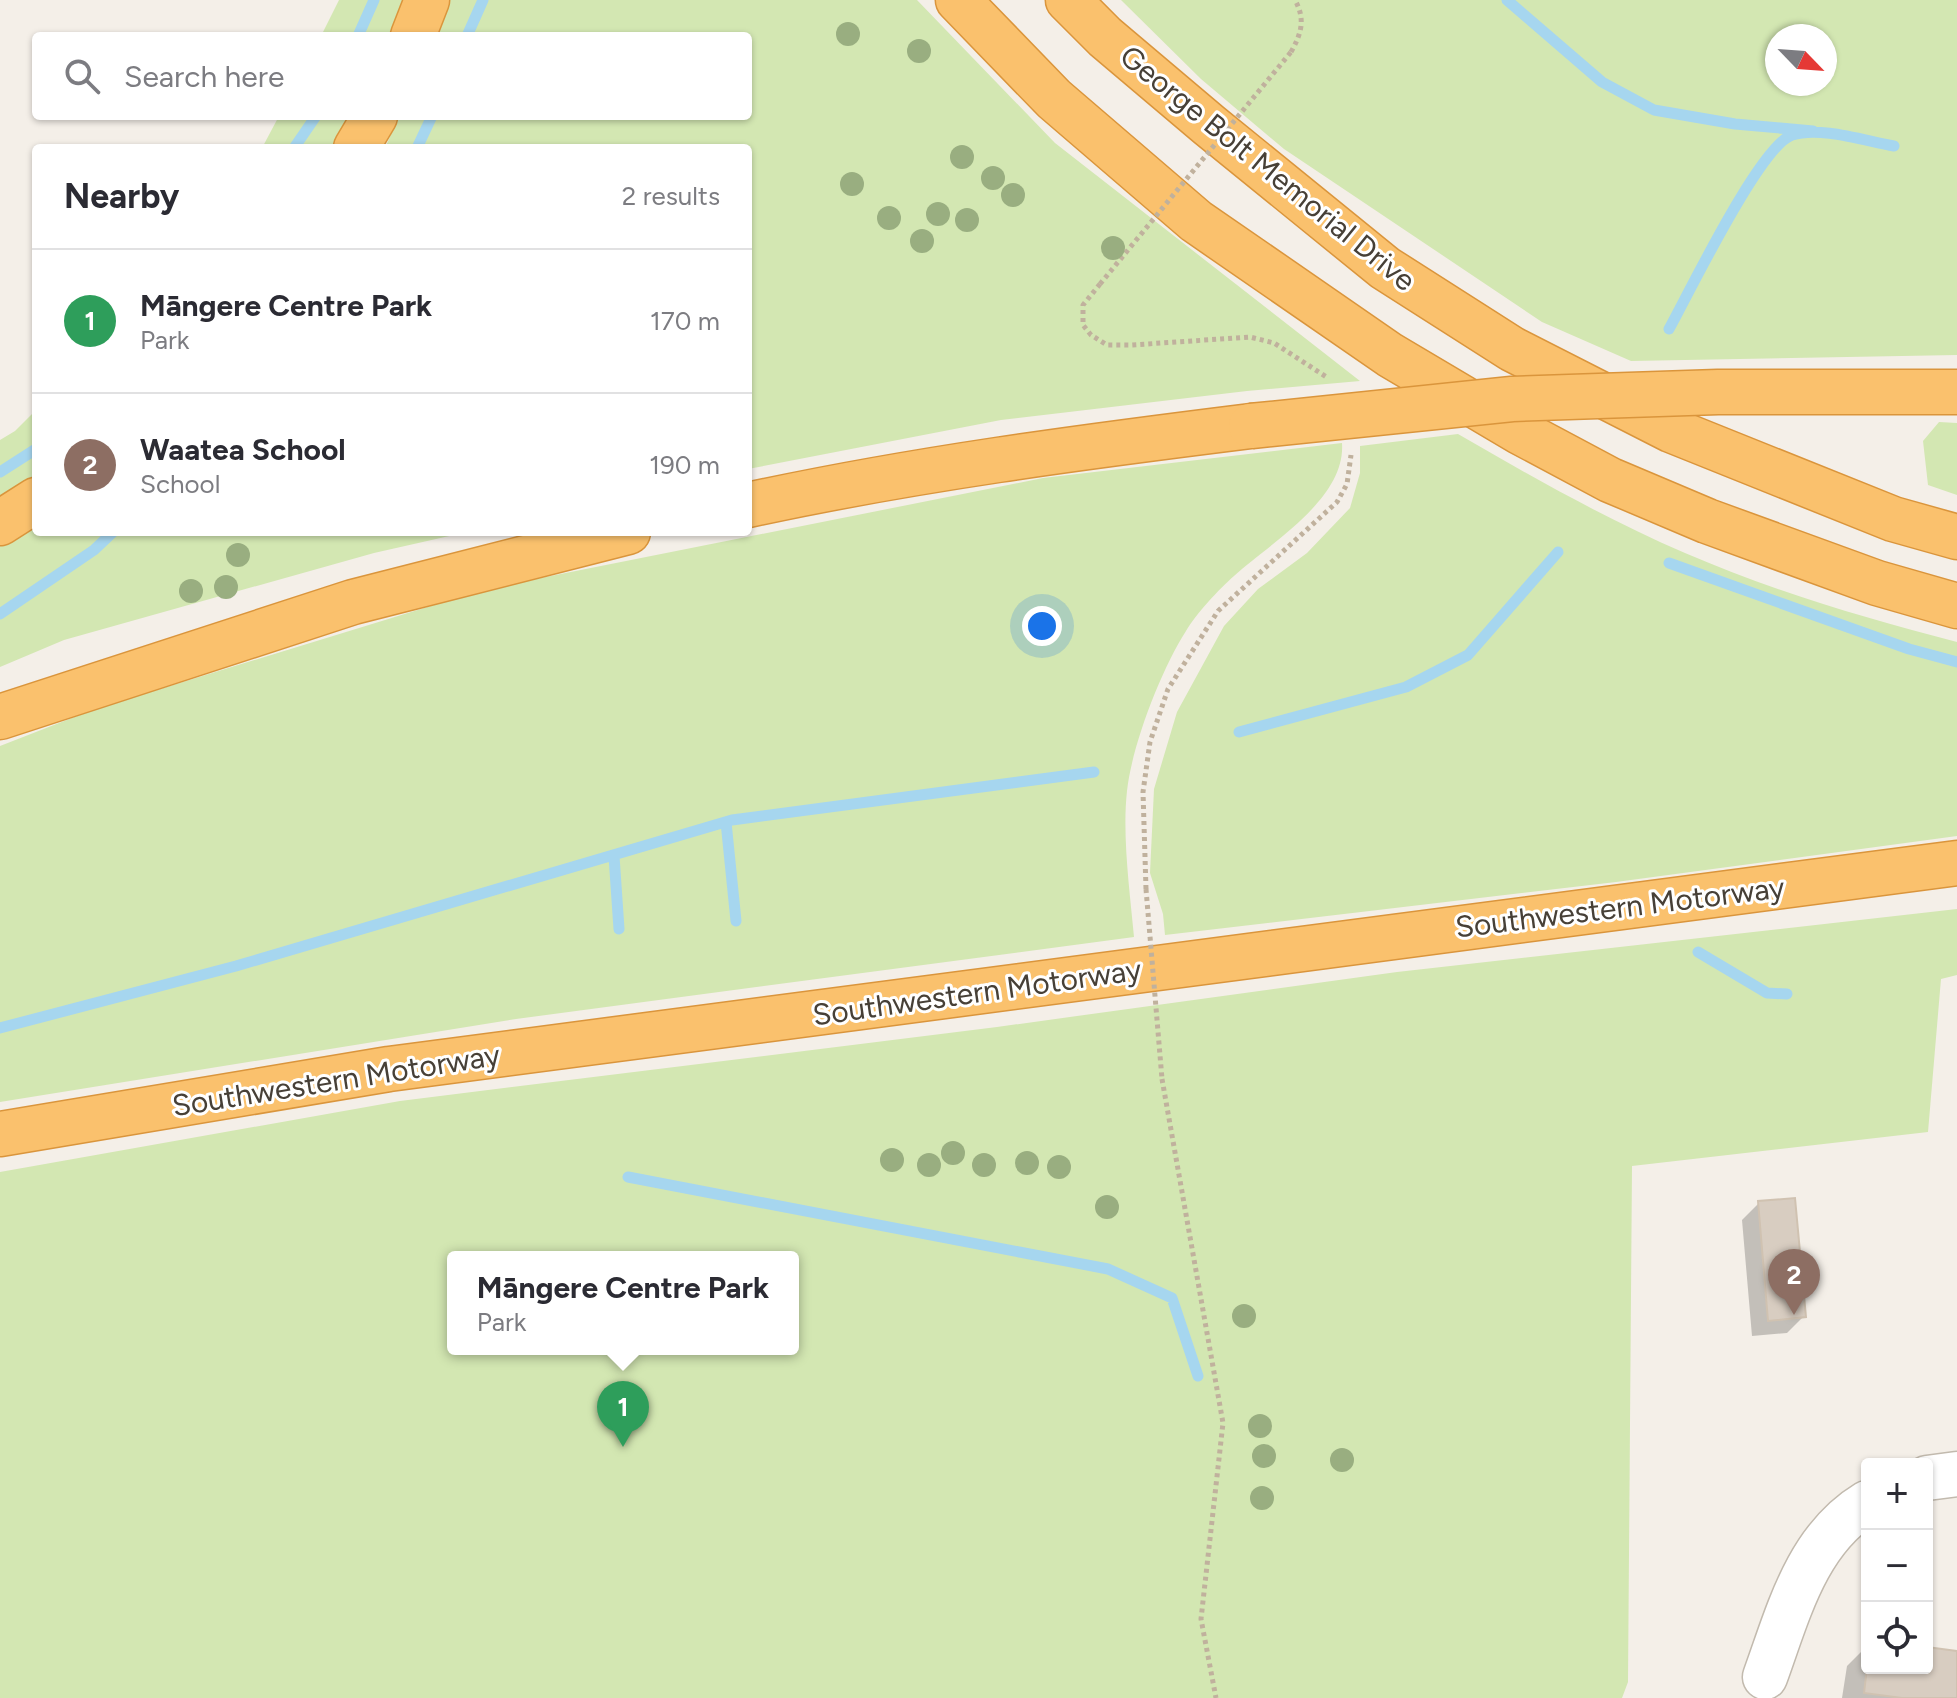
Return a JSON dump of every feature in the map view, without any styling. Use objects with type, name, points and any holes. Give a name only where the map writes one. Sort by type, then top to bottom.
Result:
[{"type":"highway","points":[[415,32],[427,0]]},
{"type":"highway","points":[[958,0],[1054,99],[1196,221],[1390,355],[1520,432],[1610,480],[1707,521],[1877,583],[1957,606]]},
{"type":"highway","name":"George Bolt Memorial Drive","points":[[1068,0],[1105,37],[1186,106],[1385,268],[1512,349],[1671,430],[1893,519],[1957,537]]},
{"type":"highway","points":[[358,144],[373,120]]},
{"type":"highway","points":[[752,504],[858,481],[1035,453],[1251,426],[1512,399],[1718,392],[1957,392]]},
{"type":"highway","points":[[0,523],[32,503]]},
{"type":"highway","points":[[0,717],[353,602],[612,536]]},
{"type":"highway","name":"Southwestern Motorway","points":[[0,1134],[389,1069],[1957,863]]},
{"type":"lane","points":[[1933,1477],[1957,1474]]},
{"type":"lane","points":[[1765,1677],[1796,1591],[1826,1537],[1861,1508]]},
{"type":"path","points":[[1295,0],[1299,7],[1302,33],[1291,52],[1083,305],[1083,325],[1107,345],[1250,337],[1274,343],[1330,379],[1335,388]]},
{"type":"path","points":[[1216,1698],[1201,1619],[1223,1423],[1162,1079],[1146,889],[1143,792],[1150,742],[1168,689],[1218,611],[1337,502],[1347,484],[1352,449]]},
{"type":"green space","points":[[339,0],[417,0],[405,32],[323,32]]},
{"type":"green space","points":[[448,0],[917,0],[1055,143],[1360,381],[1001,420],[752,468],[752,144],[387,144],[397,120],[752,120],[752,32],[435,32]]},
{"type":"green space","points":[[1121,0],[1957,0],[1957,355],[1631,361],[1542,322],[1284,149],[1201,79]]},
{"type":"green space","points":[[277,120],[362,120],[348,144],[264,144]]},
{"type":"green space","points":[[32,414],[32,492],[0,512],[0,440],[15,431]]},
{"type":"green space","points":[[1939,422],[1957,423],[1957,495],[1928,485],[1923,441]]},
{"type":"green space","points":[[1458,434],[1598,512],[1685,553],[1820,603],[1957,642],[1957,836],[1616,882],[1165,935],[1163,914],[1150,873],[1154,789],[1177,712],[1224,626],[1258,589],[1307,553],[1350,508],[1360,473],[1360,446]]},
{"type":"green space","points":[[1342,443],[1340,463],[1332,483],[1319,501],[1208,602],[1176,647],[1158,687],[1141,730],[1127,791],[1126,845],[1134,937],[516,1019],[0,1102],[0,746],[95,709],[486,589],[1043,478]]},
{"type":"green space","points":[[32,522],[32,536],[449,536],[374,553],[64,640],[0,667],[0,544]]},
{"type":"green space","points":[[1957,909],[1957,975],[1941,979],[1928,1132],[1632,1166],[1628,1682],[1622,1698],[0,1698],[0,1172],[400,1101],[997,1027],[1397,972]]},
{"type":"building","points":[[1795,1198],[1806,1317],[1768,1321],[1758,1201]]},
{"type":"building","points":[[1933,1648],[1957,1651],[1957,1698],[1902,1698],[1864,1693],[1866,1674],[1933,1674]]},
{"type":"waterway","points":[[360,32],[374,0]]},
{"type":"waterway","points":[[469,32],[483,0]]},
{"type":"waterway","points":[[1507,0],[1602,82],[1654,110],[1735,124],[1813,131]]},
{"type":"waterway","points":[[297,144],[313,120]]},
{"type":"waterway","points":[[419,144],[430,120]]},
{"type":"waterway","points":[[1669,329],[1744,192],[1778,145],[1792,135],[1816,132],[1894,146]]},
{"type":"waterway","points":[[0,472],[32,452]]},
{"type":"waterway","points":[[0,614],[94,550],[109,536]]},
{"type":"waterway","points":[[1239,732],[1406,687],[1468,655],[1558,552]]},
{"type":"waterway","points":[[1669,563],[1909,649],[1957,662]]},
{"type":"waterway","points":[[0,1028],[236,966],[732,820],[1094,772]]},
{"type":"waterway","points":[[726,822],[736,921]]},
{"type":"waterway","points":[[614,856],[619,929]]},
{"type":"waterway","points":[[1698,952],[1767,993],[1787,994]]},
{"type":"waterway","points":[[628,1177],[1108,1269],[1172,1298],[1198,1376]]},
{"type":"place","name":"Waatea School","points":[[1794,1315]]},
{"type":"place","name":"Māngere Centre Park","points":[[623,1447]]}]
